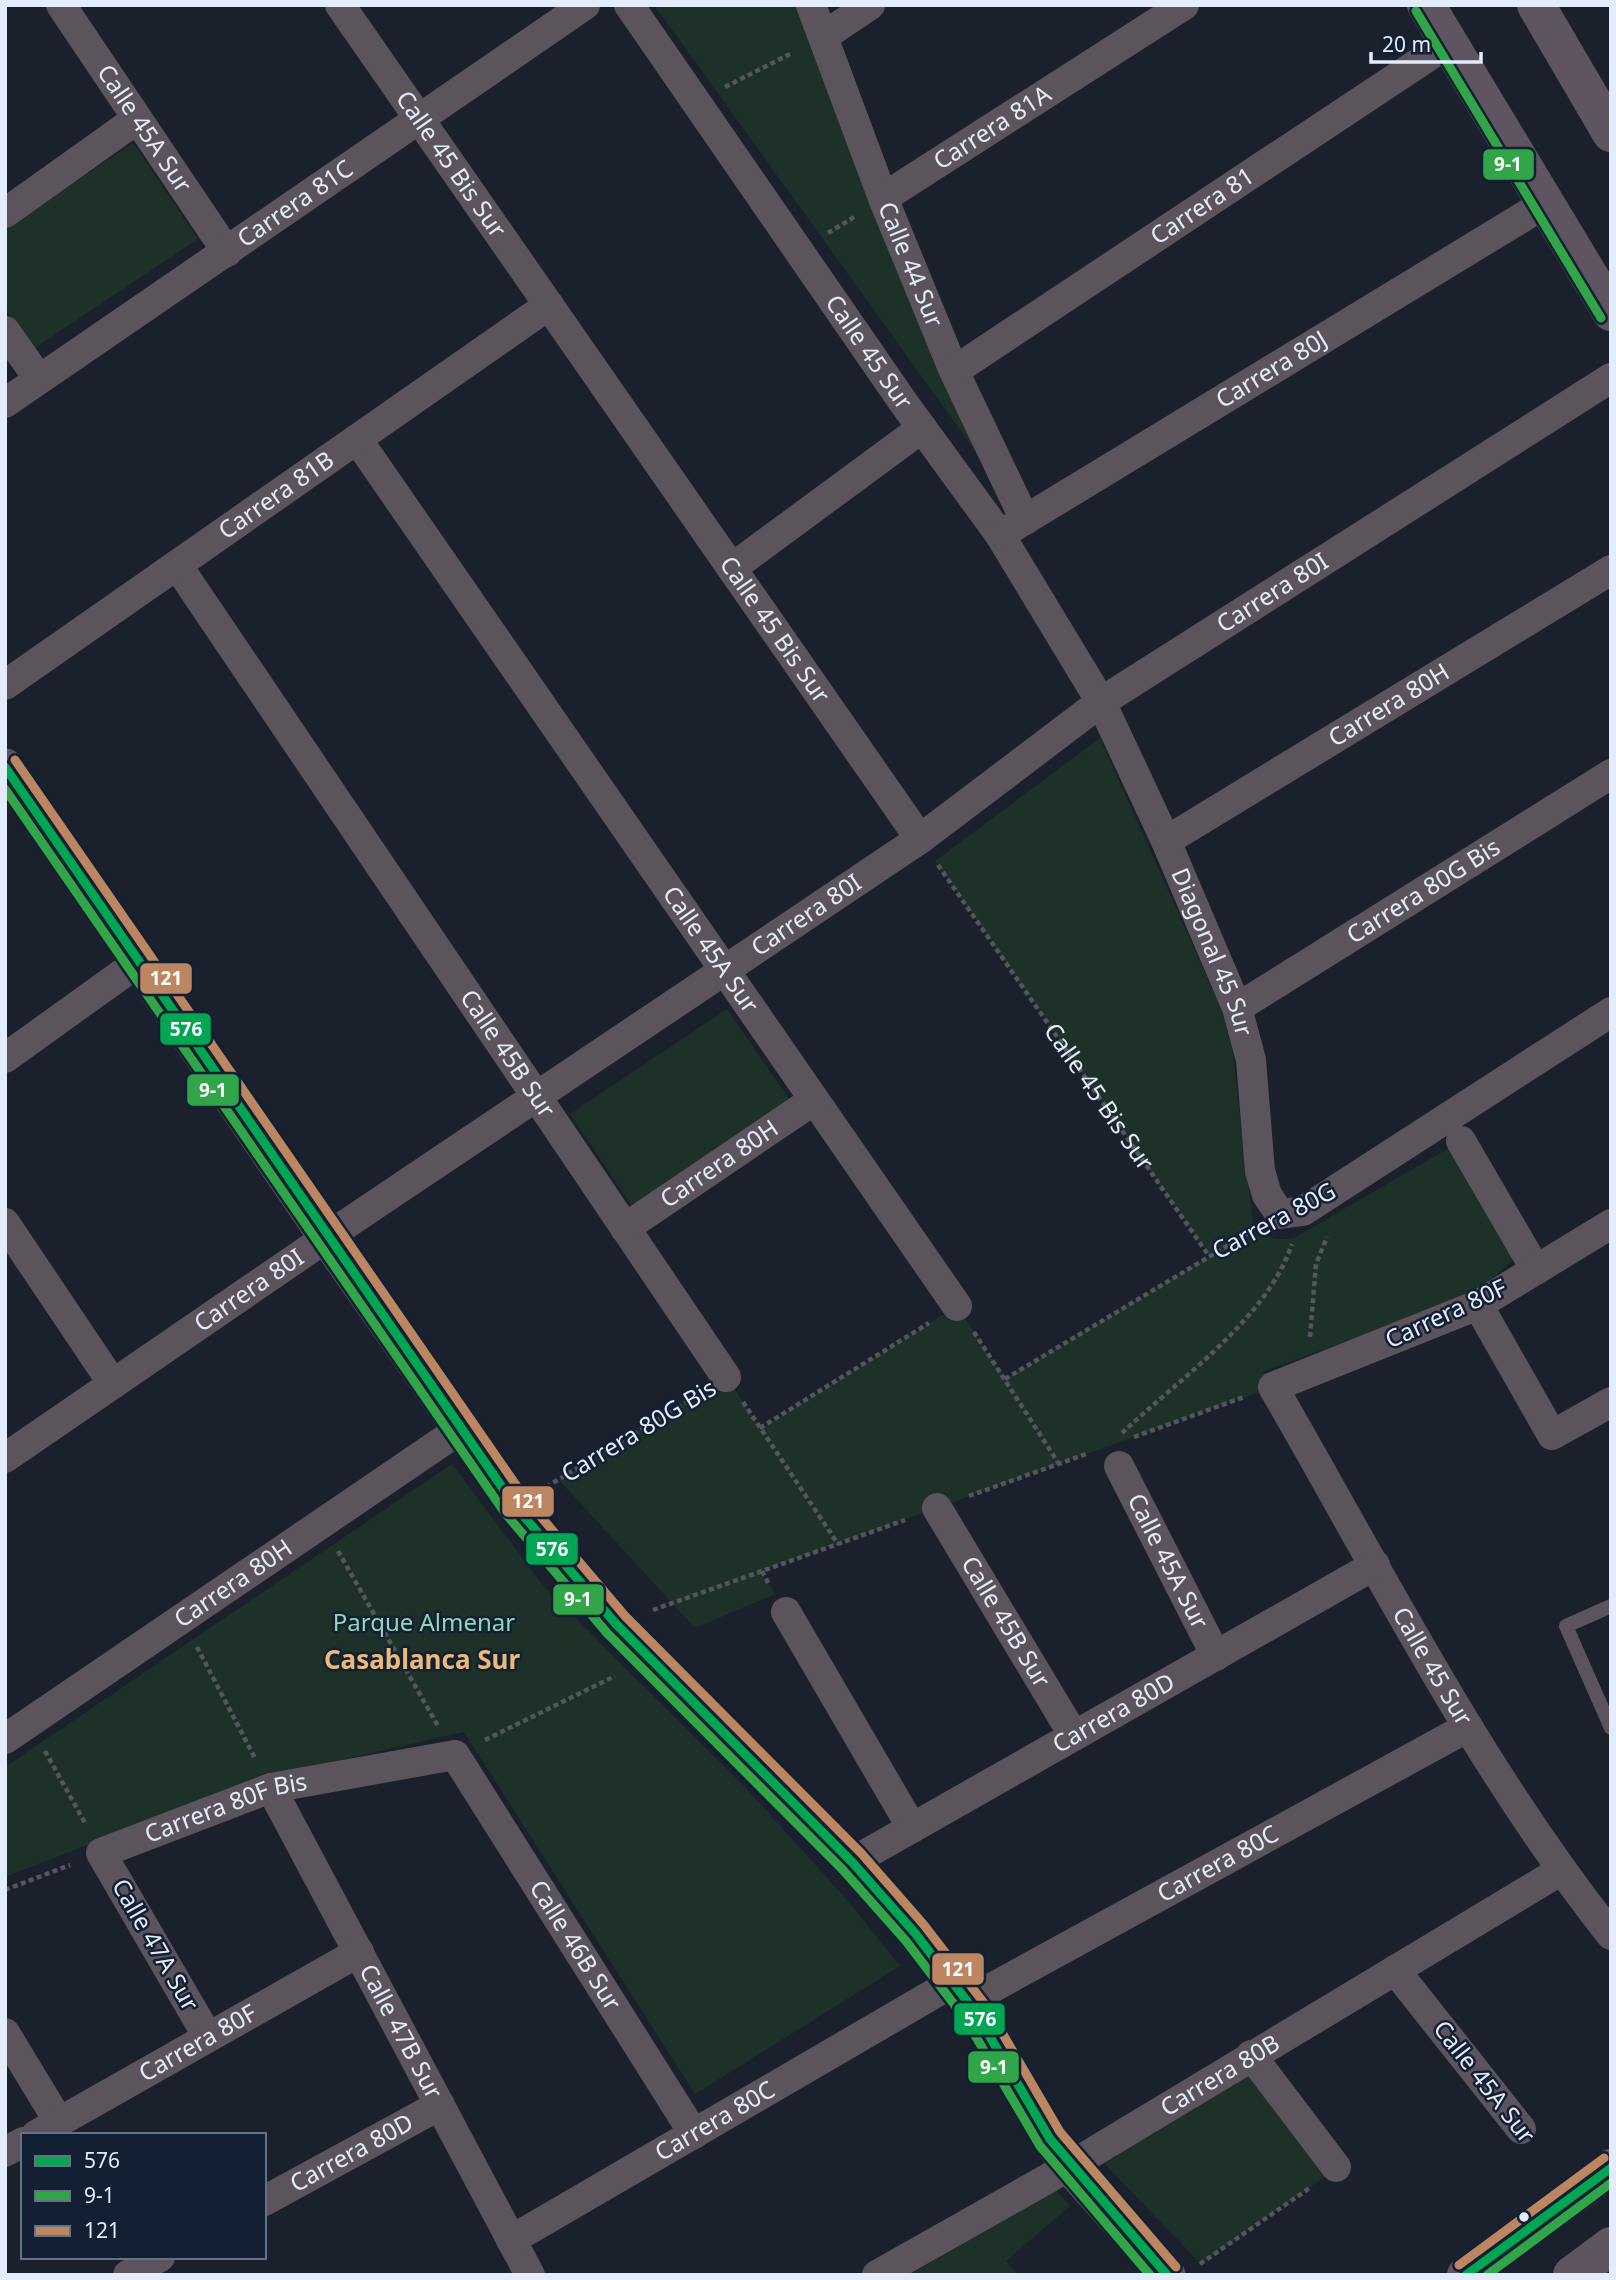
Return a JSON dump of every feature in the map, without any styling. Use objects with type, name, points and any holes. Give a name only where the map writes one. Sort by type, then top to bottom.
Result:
[{"type":"main road","points":[[1426,5],[1611,312]]},
{"type":"main road","points":[[1536,5],[1611,133]]},
{"type":"main road","points":[[1466,2275],[1611,2168]]},
{"type":"main road","points":[[1572,2275],[1611,2246]]},
{"type":"street","name":"Calle 45A Sur","points":[[61,5],[227,252]]},
{"type":"street","name":"Calle 45 Bis Sur","points":[[340,5],[920,839]]},
{"type":"street","name":"Carrera 81C","points":[[5,403],[585,5]]},
{"type":"street","name":"Calle 45 Sur","points":[[629,5],[922,428],[1000,535],[1101,702]]},
{"type":"street","name":"Calle 44 Sur","points":[[811,5],[883,198],[954,371],[1025,520]]},
{"type":"street","points":[[824,36],[870,5]]},
{"type":"street","name":"Carrera 81A","points":[[883,198],[1184,5]]},
{"type":"street","name":"Carrera 81","points":[[954,371],[1450,42]]},
{"type":"street","points":[[5,213],[137,119]]},
{"type":"street","name":"Carrera 80J","points":[[1000,535],[1546,203]]},
{"type":"street","name":"Carrera 81B","points":[[5,685],[549,305]]},
{"type":"street","points":[[5,331],[39,379]]},
{"type":"street","name":"Carrera 80I","points":[[5,1458],[327,1237],[920,839],[1101,702],[1611,378]]},
{"type":"street","points":[[732,568],[922,428]]},
{"type":"street","name":"Calle 45A Sur","points":[[357,439],[957,1306]]},
{"type":"street","name":"Calle 45B Sur","points":[[177,565],[726,1377]]},
{"type":"street","name":"Carrera 80H","points":[[1166,841],[1611,570]]},
{"type":"street","name":"Diagonal 45 Sur","points":[[1101,702],[1166,841],[1237,1008],[1251,1060],[1260,1171],[1267,1195],[1291,1213]]},
{"type":"street","points":[[5,767],[515,1506],[616,1624],[852,1862],[961,1991],[1050,2139],[1070,2166],[1180,2272]]},
{"type":"street","name":"Carrera 80G Bis","points":[[1237,1008],[1611,774]]},
{"type":"street","points":[[5,1058],[140,961]]},
{"type":"street","name":"Carrera 80G","points":[[1291,1213],[1611,1012]]},
{"type":"street","name":"Carrera 80H","points":[[625,1228],[814,1100]]},
{"type":"street","points":[[1461,1141],[1536,1270]]},
{"type":"street","points":[[5,1223],[113,1384]]},
{"type":"street","name":"Carrera 80F","points":[[1273,1387],[1478,1305],[1611,1224]]},
{"type":"street","points":[[1478,1305],[1552,1436],[1611,1402]]},
{"type":"street","name":"Calle 45 Sur","points":[[1273,1387],[1468,1727],[1560,1871],[1611,1935]]},
{"type":"street","name":"Carrera 80H","points":[[17,1731],[462,1427]]},
{"type":"street","name":"Calle 45A Sur","points":[[1118,1452],[1216,1656]]},
{"type":"street","name":"Calle 45B Sur","points":[[937,1508],[1074,1736]]},
{"type":"street","name":"Carrera 80D","points":[[852,1862],[1375,1564]]},
{"type":"street","points":[[786,1612],[912,1828]]},
{"type":"street","name":"Carrera 80C","points":[[511,2240],[694,2134],[961,1991],[1468,1727]]},
{"type":"street","name":"Carrera 80F Bis","points":[[101,1853],[271,1788],[455,1755]]},
{"type":"street","name":"Calle 46B Sur","points":[[455,1755],[694,2134]]},
{"type":"street","name":"Calle 47B Sur","points":[[271,1788],[511,2240],[524,2273]]},
{"type":"street","name":"Calle 47A Sur","points":[[101,1853],[208,2037]]},
{"type":"street","name":"Carrera 80B","points":[[877,2275],[1070,2166],[1560,1871]]},
{"type":"street","name":"Carrera 80F","points":[[48,2128],[359,1952]]},
{"type":"street","name":"Calle 45A Sur","points":[[1395,1970],[1521,2129]]},
{"type":"street","points":[[5,2033],[48,2128]]},
{"type":"street","points":[[1251,2055],[1336,2167]]},
{"type":"street","name":"Carrera 80D","points":[[266,2199],[439,2105]]},
{"type":"street","points":[[5,2152],[21,2143]]},
{"type":"street","points":[[128,2275],[156,2259]]},
{"type":"lane","points":[[1611,1606],[1566,1626],[1611,1728]]},
{"type":"path","points":[[696,102],[824,36]]},
{"type":"path","points":[[799,252],[883,198]]},
{"type":"path","name":"Calle 45 Bis Sur","points":[[920,839],[1209,1256]]},
{"type":"path","points":[[1118,1452],[1262,1302],[1286,1263],[1291,1213]]},
{"type":"path","name":"Carrera 80G","points":[[1005,1379],[1209,1256],[1291,1213]]},
{"type":"path","points":[[1311,1373],[1310,1308],[1316,1264],[1328,1234]]},
{"type":"path","points":[[760,1428],[957,1306],[1059,1464]]},
{"type":"path","points":[[726,1377],[838,1544]]},
{"type":"path","name":"Carrera 80G Bis","points":[[515,1506],[726,1377]]},
{"type":"path","points":[[322,1522],[455,1755],[651,1658]]},
{"type":"path","points":[[182,1619],[271,1788]]},
{"type":"path","points":[[5,1890],[101,1853],[17,1731]]},
{"type":"path","points":[[1180,2272],[1336,2167]]},
{"type":"green space","points":[[654,5],[811,5],[1025,520],[689,53]]},
{"type":"green space","points":[[133,143],[198,239],[33,349],[5,308],[5,229]]},
{"type":"green space","points":[[1100,738],[1221,1009],[1232,1048],[1253,1224],[1272,1238],[1296,1237],[1461,1141],[1525,1250],[1470,1297],[1264,1371],[1273,1387],[762,1571],[775,1594],[695,1628],[559,1480],[726,1377],[761,1428],[957,1306],[1005,1379],[1209,1256],[935,861]]},
{"type":"green space","points":[[727,1009],[794,1106],[636,1212],[570,1114]]},
{"type":"green space","name":"Parque Almenar","points":[[452,1464],[544,1587],[745,1787],[848,1901],[900,1966],[695,2094],[464,1732],[257,1779],[5,1877],[5,1767]]},
{"type":"green space","points":[[1250,2071],[1329,2174],[1201,2264],[1101,2160]]},
{"type":"green space","points":[[1056,2190],[1070,2206],[1006,2261],[1017,2275],[909,2275]]},
{"type":"transit line","name":"9-1","points":[[1416,11],[1601,318]]},
{"type":"transit line","name":"121","points":[[15,760],[525,1498],[625,1616],[861,1853],[924,1925],[987,2007],[1060,2132],[1176,2267]]},
{"type":"transit line","name":"576","points":[[5,767],[515,1506],[616,1624],[852,1862],[915,1933],[976,2013],[1050,2139],[1167,2275]]},
{"type":"transit line","name":"9-1","points":[[5,789],[505,1513],[607,1633],[843,1870],[906,1941],[966,2020],[1040,2146],[1150,2275]]},
{"type":"transit line","name":"121","points":[[1459,2265],[1604,2158]]},
{"type":"transit line","name":"576","points":[[1466,2275],[1611,2168]]},
{"type":"transit line","name":"9-1","points":[[1487,2275],[1611,2183]]},
{"type":"district","name":"Casablanca Sur","points":[[422,1660]]}]
